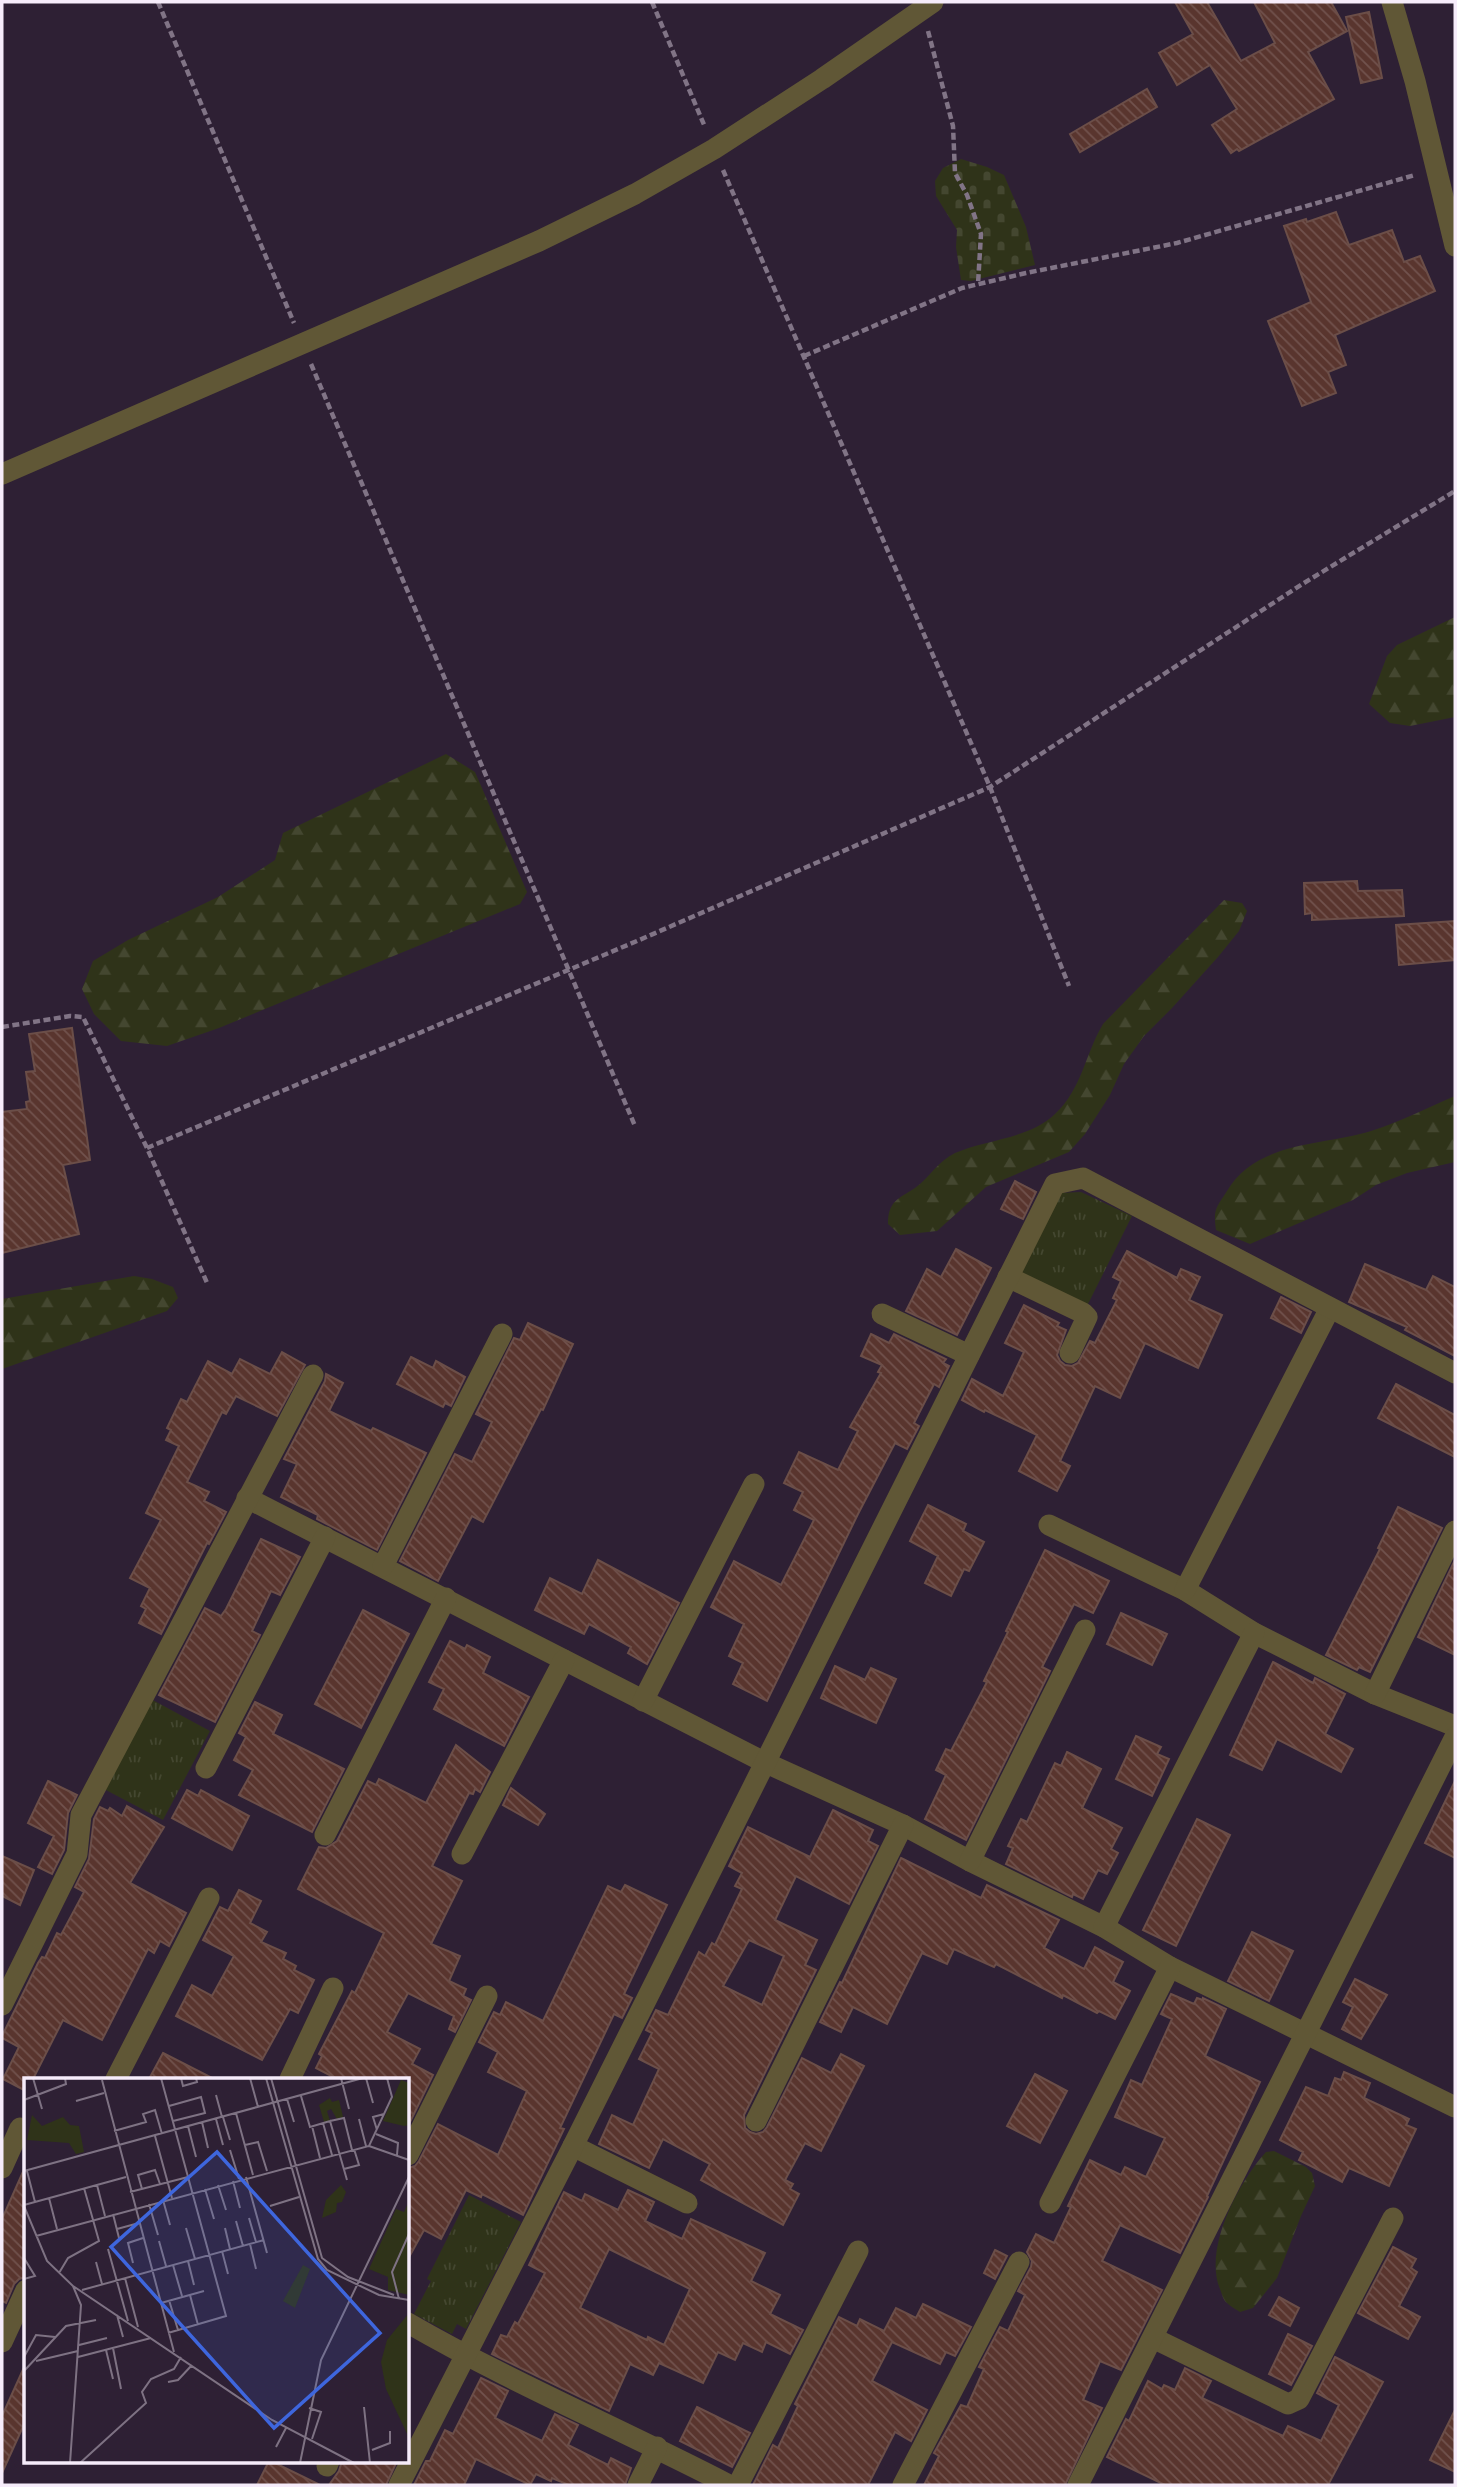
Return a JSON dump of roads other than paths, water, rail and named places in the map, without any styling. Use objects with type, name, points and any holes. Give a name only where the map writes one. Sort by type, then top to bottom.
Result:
[{"type":"street","points":[[1392,2],[1455,246]]},
{"type":"street","points":[[2,474],[539,241],[635,194],[714,149],[928,6]]},
{"type":"street","points":[[399,2485],[573,2147],[1055,1184],[1083,1178],[1455,1373]]},
{"type":"street","points":[[1008,1276],[1087,1317],[1070,1353]]},
{"type":"street","points":[[1185,1590],[1330,1308]]},
{"type":"street","points":[[882,1314],[969,1355]]},
{"type":"street","points":[[383,1566],[502,1334]]},
{"type":"street","points":[[2,2005],[77,1854],[81,1815],[313,1375]]},
{"type":"street","points":[[643,1701],[754,1483]]},
{"type":"street","points":[[247,1498],[764,1762],[903,1825],[1104,1927],[1170,1967],[1455,2107]]},
{"type":"street","points":[[1049,1525],[1185,1590],[1254,1633],[1375,1694],[1455,1726]]},
{"type":"street","points":[[1375,1694],[1455,1531]]},
{"type":"street","points":[[206,1768],[325,1537]]},
{"type":"street","points":[[325,1835],[446,1598]]},
{"type":"street","points":[[970,1861],[1085,1630]]},
{"type":"street","points":[[1104,1927],[1254,1633]]},
{"type":"street","points":[[462,1854],[564,1661]]},
{"type":"street","points":[[1080,2485],[1455,1737]]},
{"type":"street","points":[[756,2121],[903,1825]]},
{"type":"street","points":[[117,2078],[208,1898]]},
{"type":"street","points":[[1050,2203],[1170,1967]]},
{"type":"street","points":[[290,2078],[333,1988]]},
{"type":"street","points":[[410,2151],[487,1996]]},
{"type":"street","points":[[2,2168],[16,2126]]},
{"type":"street","points":[[573,2147],[687,2203]]},
{"type":"street","points":[[1153,2338],[1288,2404],[1299,2399],[1393,2218]]},
{"type":"street","points":[[738,2485],[858,2251]]},
{"type":"street","points":[[903,2485],[1018,2262]]},
{"type":"street","points":[[2,2342],[24,2294]]},
{"type":"street","points":[[410,2324],[466,2356],[657,2447],[729,2485]]},
{"type":"street","points":[[638,2485],[657,2447]]}]
